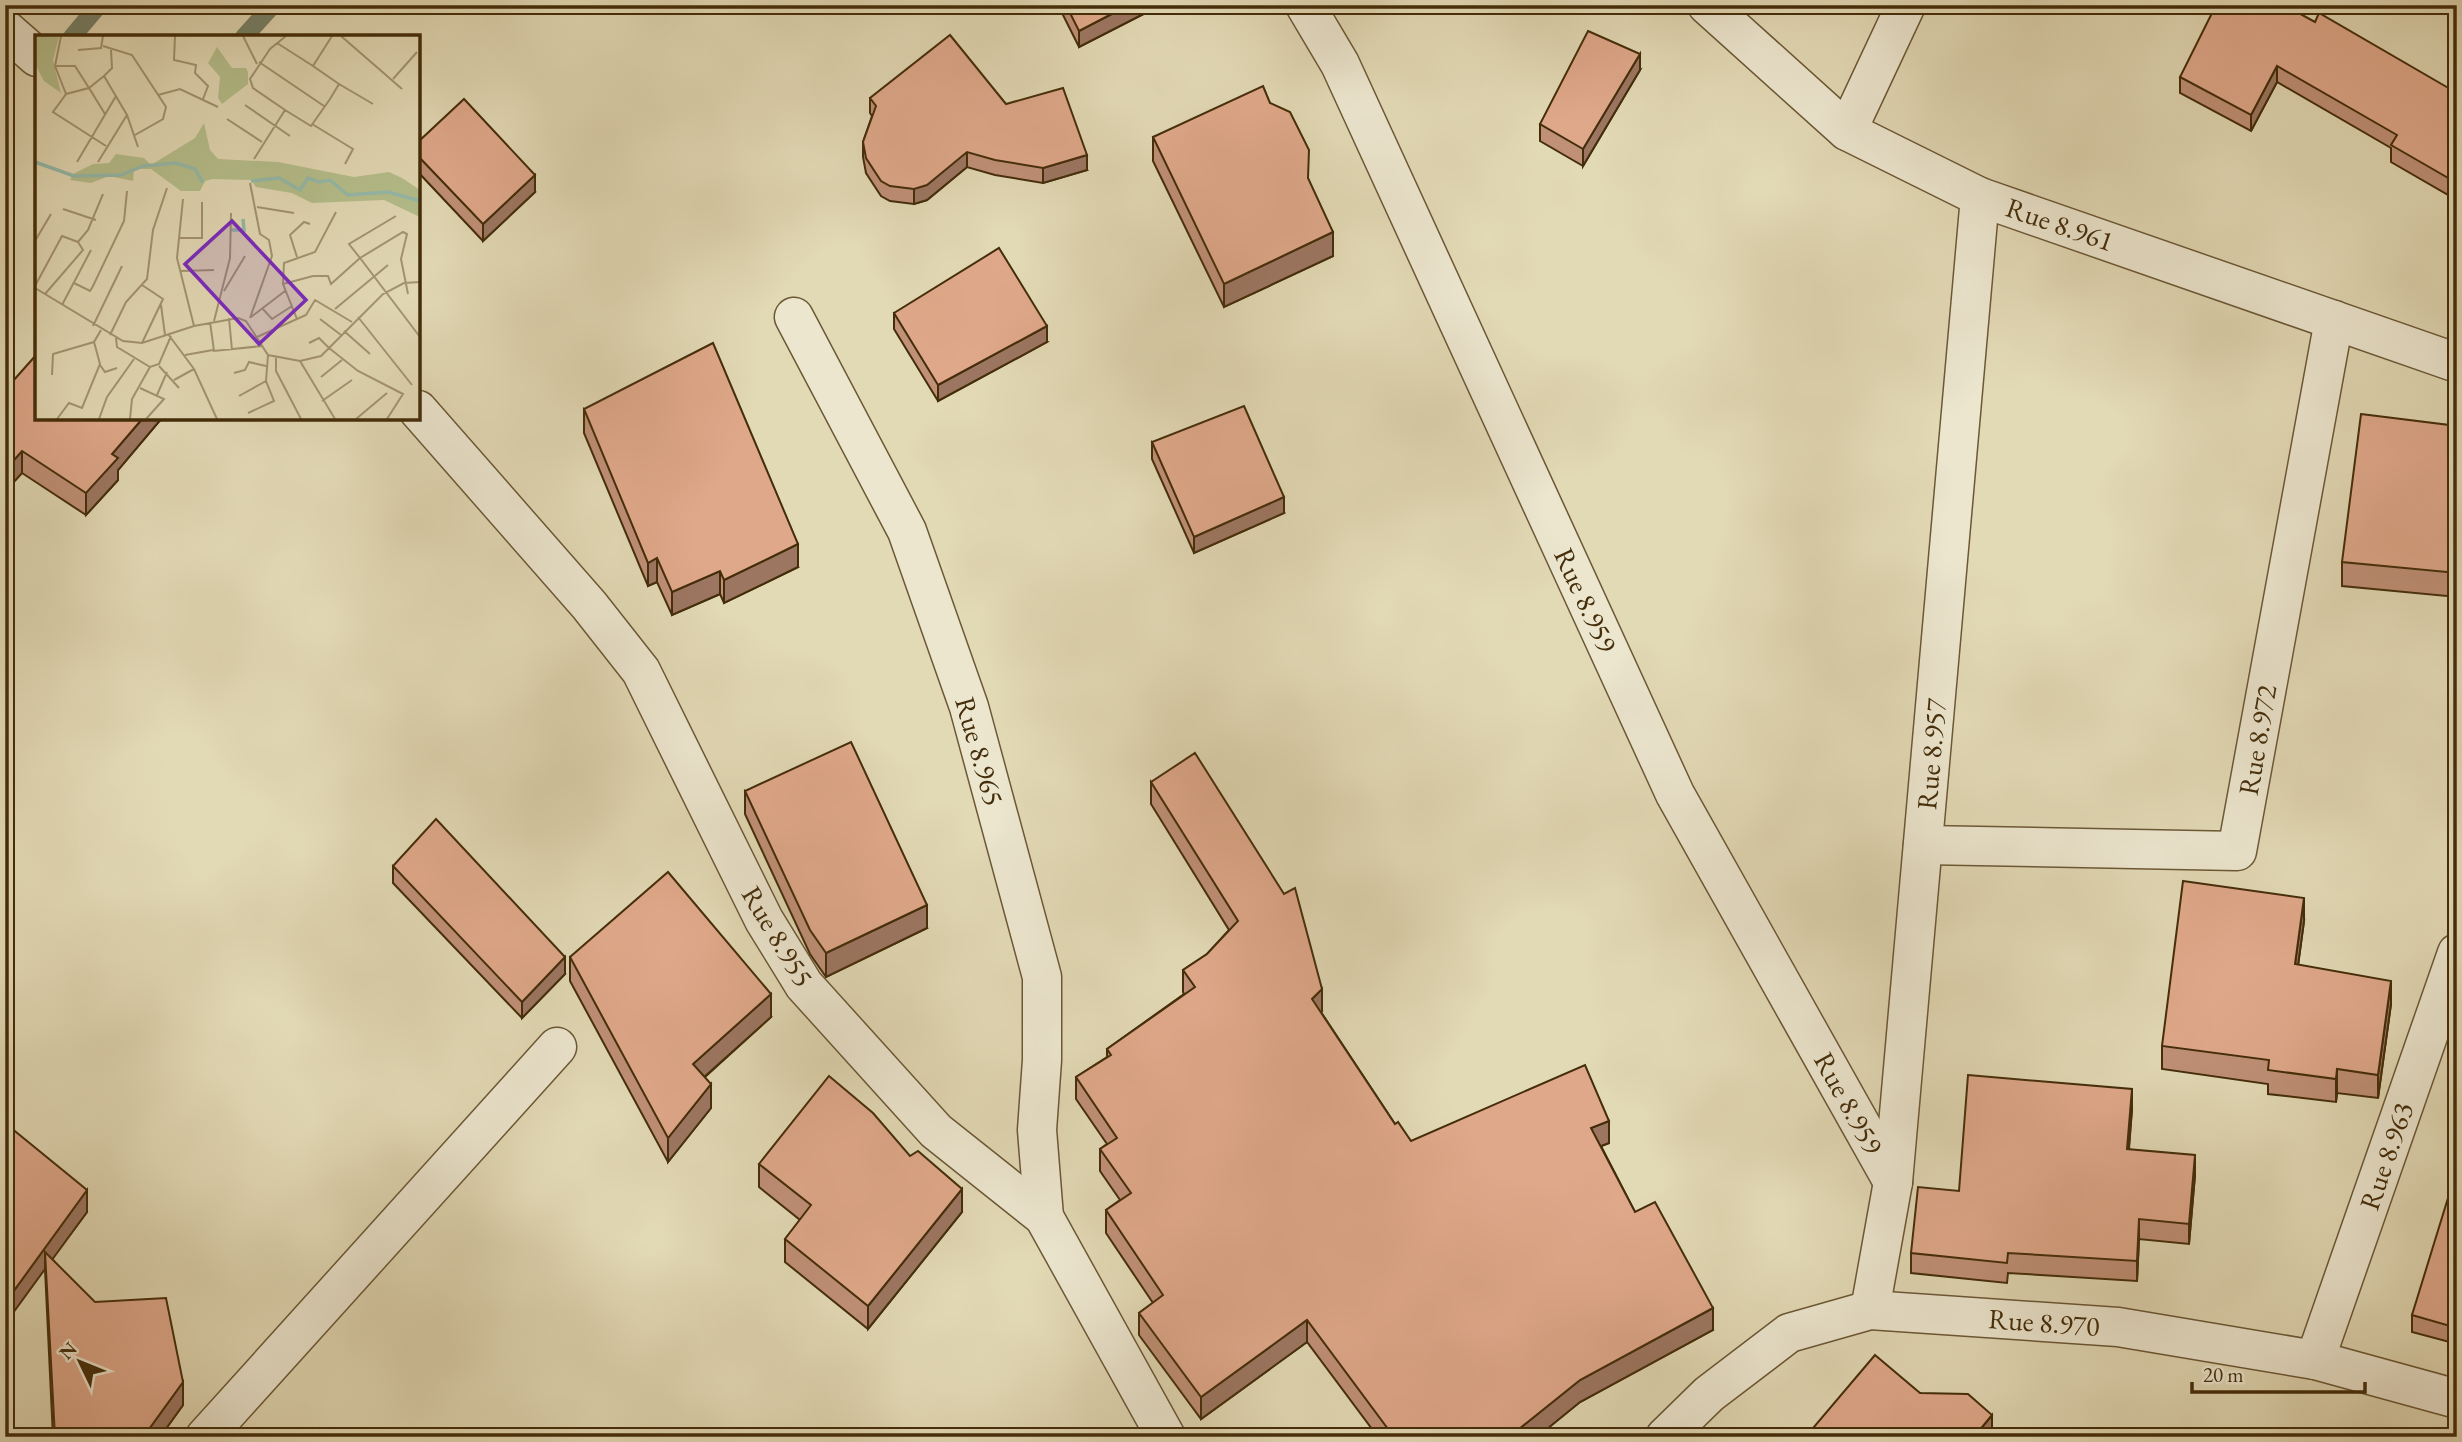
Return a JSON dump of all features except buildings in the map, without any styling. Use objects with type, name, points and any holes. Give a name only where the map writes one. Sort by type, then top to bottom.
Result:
[{"type":"street","name":"Rue 8.959","points":[[1305,5],[1340,64],[1675,794],[1893,1182]]},
{"type":"street","name":"Rue 8.961","points":[[1707,5],[1847,131],[1980,197],[2457,363]]},
{"type":"street","points":[[1847,131],[1906,5]]},
{"type":"street","points":[[5,29],[35,55]]},
{"type":"street","name":"Rue 8.957","points":[[1870,1310],[1893,1182],[1980,197]]},
{"type":"street","name":"Rue 8.965","points":[[794,317],[907,531],[969,707],[1042,977],[1042,1060],[1037,1130],[1044,1217]]},
{"type":"street","name":"Rue 8.972","points":[[1923,845],[2236,851],[2334,320]]},
{"type":"street","name":"Rue 8.955","points":[[420,412],[589,605],[641,671],[764,920],[804,985],[936,1131],[1044,1217],[1166,1437]]},
{"type":"street","name":"Rue 8.963","points":[[2315,1360],[2457,953]]},
{"type":"street","points":[[205,1437],[557,1047]]},
{"type":"street","name":"Rue 8.970","points":[[1665,1437],[1709,1394],[1789,1334],[1870,1310],[2118,1327],[2315,1360],[2457,1399]]},
{"type":"waterway","points":[[74,35],[99,5]]},
{"type":"waterway","points":[[246,35],[273,5]]}]
